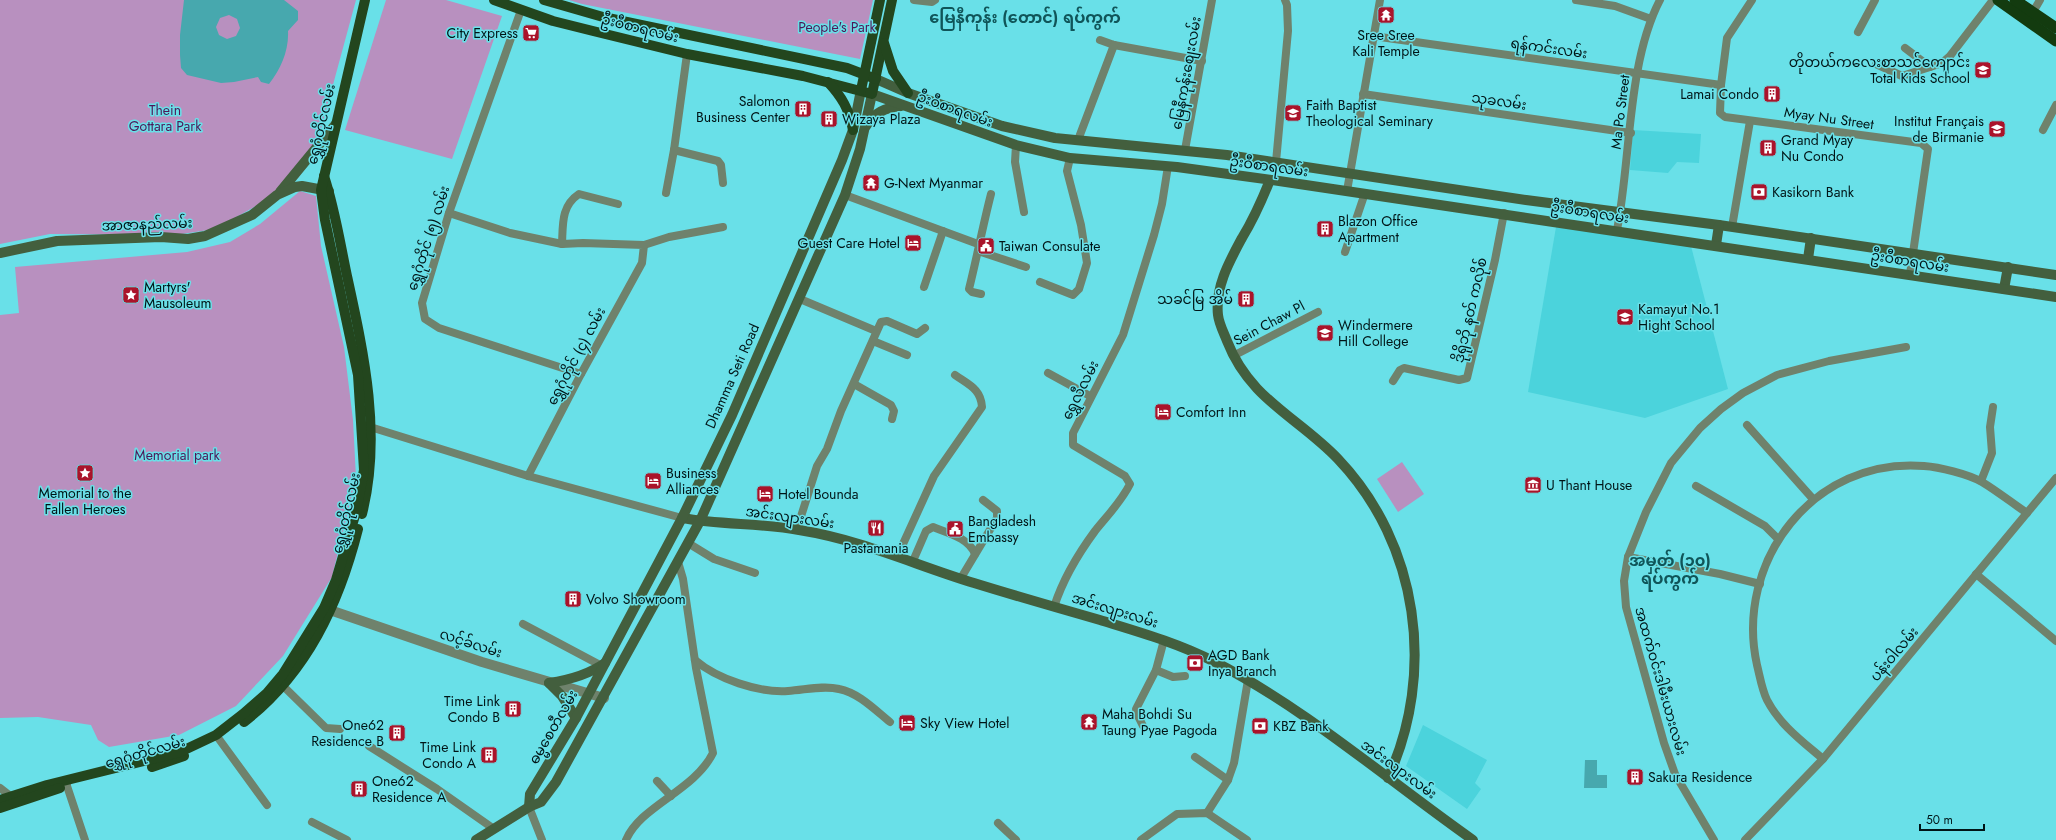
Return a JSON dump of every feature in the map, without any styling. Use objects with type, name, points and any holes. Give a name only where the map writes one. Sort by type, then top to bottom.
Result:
[{"type":"highway","points":[[1998,0],[2056,40]]},
{"type":"highway","points":[[2015,0],[2056,28]]},
{"type":"main road","name":"ရွှေဂုံတိုင်လမ်း","points":[[0,800],[14,799],[67,783],[170,762],[218,737],[264,706],[280,683],[310,648],[327,610],[345,577],[366,500],[371,471],[366,426],[367,380],[361,340],[325,190],[324,174],[365,0]]},
{"type":"main road","name":"ဦးဝီစာရလမ်း","points":[[494,0],[521,10],[593,31],[687,54],[861,90],[1016,145],[1070,158],[1172,167],[1275,180],[1504,213],[2056,297]]},
{"type":"main road","name":"ဦးဝီစာရလမ်း","points":[[544,0],[603,17],[846,68],[908,93],[1002,126],[1055,138],[1182,150],[1350,172],[1526,200],[1621,211],[2056,275]]},
{"type":"main road","points":[[861,90],[880,0]]},
{"type":"main road","points":[[476,840],[529,807],[541,802],[556,782],[604,698],[700,521],[845,195],[860,149],[892,0]]},
{"type":"main road","points":[[883,40],[893,71],[908,93]]},
{"type":"main road","points":[[846,68],[861,61],[870,50]]},
{"type":"main road","points":[[828,82],[838,93],[848,108],[853,130]]},
{"type":"main road","name":"Dhamma Seti Road","points":[[604,664],[682,518],[732,414],[831,186],[853,130],[861,90]]},
{"type":"main road","points":[[864,129],[872,117],[878,112],[888,107],[903,105]]},
{"type":"main road","points":[[277,195],[336,124]]},
{"type":"main road","points":[[1172,167],[1182,150]]},
{"type":"main road","points":[[1240,176],[1244,158]]},
{"type":"main road","points":[[1280,163],[1275,180],[1261,202],[1231,257],[1223,276],[1218,315],[1233,356],[1255,388],[1268,401],[1318,440],[1353,476],[1366,494],[1386,528],[1398,559],[1408,593],[1413,621],[1415,677],[1406,729],[1398,756],[1388,778]]},
{"type":"main road","name":"အာဇာနည်လမ်း","points":[[0,253],[57,241],[161,237],[188,239],[205,236],[252,215],[277,195],[295,187],[302,186],[325,190]]},
{"type":"main road","points":[[1439,204],[1442,187]]},
{"type":"main road","points":[[1524,216],[1526,200]]},
{"type":"main road","points":[[1716,245],[1719,225]]},
{"type":"main road","points":[[1808,259],[1811,238]]},
{"type":"main road","points":[[2004,289],[2008,267]]},
{"type":"main road","points":[[784,292],[800,299]]},
{"type":"main road","name":"အင်းလျားလမ်း","points":[[682,518],[700,521],[797,529],[833,536],[898,555],[961,578],[1164,640],[1194,652],[1248,680],[1297,711],[1473,840]]},
{"type":"main road","points":[[549,683],[584,675],[604,664]]},
{"type":"main road","name":"ဓမ္မစေတီလမ်း","points":[[529,807],[530,794],[576,718],[604,664]]},
{"type":"main road","points":[[549,683],[562,696],[576,718]]},
{"type":"main road","name":"ရွှေဂုံတိုင်လမ်း","points":[[0,808],[14,799]]},
{"type":"street","points":[[914,0],[932,2],[935,0]]},
{"type":"street","name":"မြေနီကုန်းစျေးလမ်း","points":[[1182,150],[1202,61],[1212,0]]},
{"type":"street","points":[[1280,163],[1288,31],[1287,5],[1285,0]]},
{"type":"street","points":[[1347,191],[1380,0]]},
{"type":"street","points":[[1576,0],[1616,6],[1651,19]]},
{"type":"street","name":"Ma Po Street","points":[[1617,230],[1621,211],[1638,74],[1651,19],[1660,0]]},
{"type":"street","name":"Myay Nu Street","points":[[1752,0],[1727,38],[1721,85],[1720,113],[1725,117],[1921,143],[1926,146],[1928,149],[1910,274]]},
{"type":"street","points":[[1858,32],[1875,0]]},
{"type":"street","points":[[1876,64],[1902,76],[1942,63],[1950,56],[1993,0]]},
{"type":"street","points":[[2033,12],[2040,0]]},
{"type":"street","name":"ရွှေဂုံတိုင် (၅) လမ်း","points":[[521,10],[449,212],[422,302],[425,319],[439,328],[581,374]]},
{"type":"street","name":"ရန်ကင်းလမ်း","points":[[1373,36],[1721,85]]},
{"type":"street","points":[[1100,40],[1202,61]]},
{"type":"street","points":[[1078,140],[1114,44]]},
{"type":"street","points":[[1905,48],[1930,67]]},
{"type":"street","points":[[666,193],[674,150],[687,54]]},
{"type":"street","name":"သုခလမ်း","points":[[1364,94],[1631,133]]},
{"type":"street","points":[[2043,130],[2056,105]]},
{"type":"street","points":[[1732,227],[1750,121]]},
{"type":"street","points":[[1016,145],[1015,162],[1024,212]]},
{"type":"street","points":[[674,150],[718,161],[721,165],[723,183]]},
{"type":"street","points":[[1040,282],[1073,295],[1079,289],[1087,263],[1081,225],[1067,171],[1070,158]]},
{"type":"street","name":"ရွှေလီလမ်း","points":[[1054,607],[1065,579],[1095,532],[1124,496],[1130,484],[1125,476],[1074,445],[1073,433],[1090,396],[1123,335],[1154,235],[1172,167]]},
{"type":"street","points":[[1345,252],[1365,193]]},
{"type":"street","points":[[562,244],[563,218],[570,200],[579,194],[618,204]]},
{"type":"street","points":[[982,294],[972,292],[969,289],[992,194]]},
{"type":"street","points":[[845,195],[943,231],[978,248],[1026,267]]},
{"type":"street","points":[[449,212],[510,233],[562,244],[583,243],[644,247],[669,237],[723,228]]},
{"type":"street","name":"ဒိုရိုဘို နတ် ကလိုစ်","points":[[1393,381],[1400,370],[1404,368],[1459,380],[1467,378],[1495,260],[1504,213]]},
{"type":"street","points":[[924,287],[943,231]]},
{"type":"street","name":"ရွှေဂုံတိုင် (၄) လမ်း","points":[[528,476],[581,374],[642,263],[644,247]]},
{"type":"street","points":[[800,299],[876,331]]},
{"type":"street","name":"Sein Chaw Pl","points":[[1233,356],[1318,312]]},
{"type":"street","points":[[797,529],[817,466],[827,449],[841,411],[873,341],[876,331],[884,320],[917,334],[925,328]]},
{"type":"street","points":[[873,341],[908,355]]},
{"type":"street","name":"အထက်ဝင်းဒါမီးယားလမ်း","points":[[1714,840],[1675,774],[1664,743],[1626,607],[1624,581],[1628,556],[1646,512],[1671,463],[1700,428],[1734,400],[1777,375],[1829,361],[1906,347]]},
{"type":"street","points":[[1048,373],[1090,396]]},
{"type":"street","points":[[898,555],[934,476],[982,407],[981,396],[971,386],[956,375]]},
{"type":"street","points":[[854,384],[892,405],[894,411],[892,419]]},
{"type":"street","points":[[1981,481],[1992,452],[1990,427],[1993,407]]},
{"type":"street","points":[[1747,425],[1813,499]]},
{"type":"street","points":[[366,426],[528,476],[682,518]]},
{"type":"street","points":[[1823,759],[1784,725],[1767,700],[1752,644],[1752,623],[1760,584],[1778,539],[1792,519],[1813,499],[1833,485],[1862,473],[1893,467],[1924,466],[1965,475],[1981,481],[2027,513]]},
{"type":"street","name":"ပန်းဝါလမ်း","points":[[1745,840],[1823,759],[2056,478]]},
{"type":"street","points":[[1696,486],[1765,526],[1778,539]]},
{"type":"street","points":[[961,578],[998,514],[997,510],[983,500]]},
{"type":"street","points":[[913,561],[926,531],[933,527],[966,542],[973,548],[975,554]]},
{"type":"street","points":[[688,543],[714,559],[755,573]]},
{"type":"street","points":[[1628,556],[1720,574],[1760,584]]},
{"type":"street","points":[[626,840],[629,832],[640,821],[688,784],[704,768],[712,753],[695,660],[683,579],[678,562]]},
{"type":"street","points":[[1976,574],[2056,641]]},
{"type":"street","name":"လင့်ခ်လမ်း","points":[[327,610],[549,683],[604,698]]},
{"type":"street","points":[[523,624],[604,664]]},
{"type":"street","points":[[1143,726],[1136,714],[1136,709],[1156,670],[1164,640]]},
{"type":"street","points":[[695,660],[704,668],[747,687],[786,692],[826,687],[840,689],[856,696],[890,722]]},
{"type":"street","points":[[1156,670],[1173,677],[1185,676]]},
{"type":"street","points":[[1207,813],[1228,780],[1238,744],[1248,680]]},
{"type":"street","points":[[280,683],[326,728],[340,729]]},
{"type":"street","points":[[218,737],[267,805]]},
{"type":"street","points":[[369,746],[437,789],[494,829]]},
{"type":"street","points":[[1196,757],[1228,780]]},
{"type":"street","points":[[656,781],[671,796]]},
{"type":"street","points":[[67,783],[84,840]]},
{"type":"street","points":[[0,788],[14,799]]},
{"type":"street","points":[[529,807],[542,840]]},
{"type":"street","points":[[1147,838],[1177,814],[1207,813],[1246,840]]},
{"type":"street","points":[[312,822],[347,840]]},
{"type":"street","points":[[998,823],[1016,840]]},
{"type":"shaded area","points":[[184,0],[284,0],[298,11],[298,20],[288,31],[286,52],[277,72],[269,84],[261,82],[258,77],[221,83],[187,75],[181,68],[180,35]],"holes":[[[229,15],[237,19],[240,28],[236,36],[227,39],[219,35],[216,27],[220,18]]]},
{"type":"shaded area","points":[[1633,130],[1701,134],[1699,163],[1677,162],[1668,173],[1630,170]]},
{"type":"shaded area","name":"Kamayut No.1 Hight School","points":[[1556,227],[1691,246],[1728,389],[1645,418],[1528,392]]},
{"type":"shaded area","points":[[1423,725],[1487,760],[1475,783],[1481,789],[1467,809],[1406,766]]},
{"type":"shaded area","points":[[1585,760],[1597,760],[1597,775],[1607,775],[1607,788],[1584,788]]},
{"type":"green space","name":"Thein Gottara Park","points":[[0,0],[356,0],[321,129],[299,177],[270,198],[215,229],[175,235],[50,234],[0,244]]},
{"type":"green space","points":[[386,0],[446,0],[502,16],[452,159],[345,130]]},
{"type":"green space","name":"People's Park","points":[[569,0],[873,0],[860,59],[582,4]]},
{"type":"green space","name":"Memorial park","points":[[300,191],[316,196],[321,246],[344,347],[353,420],[356,478],[332,577],[283,656],[236,706],[179,735],[109,747],[98,740],[91,725],[38,717],[0,718],[0,315],[19,313],[15,267],[187,252],[230,242],[260,224]]},
{"type":"green space","points":[[1402,462],[1424,494],[1398,512],[1377,479]]},
{"type":"place","name":"Sree Sree Kali Temple","points":[[1386,15]]},
{"type":"place","name":"City Express","points":[[531,33]]},
{"type":"place","name":"တိုတယ်ကလေးစာသင်ကျောင်း Total Kids School","points":[[1983,70]]},
{"type":"place","name":"Lamai Condo","points":[[1772,94]]},
{"type":"place","name":"Salomon Business Center","points":[[803,109]]},
{"type":"place","name":"Faith Baptist Theological Seminary","points":[[1293,113]]},
{"type":"place","name":"Wizaya Plaza","points":[[829,119]]},
{"type":"place","name":"Institut Français de Birmanie","points":[[1997,129]]},
{"type":"place","name":"Grand Myay Nu Condo","points":[[1768,148]]},
{"type":"place","name":"G-Next Myanmar","points":[[871,183]]},
{"type":"place","name":"Kasikorn Bank","points":[[1759,192]]},
{"type":"place","name":"Blazon Office Apartment","points":[[1325,229]]},
{"type":"place","name":"Guest Care Hotel","points":[[913,243]]},
{"type":"place","name":"Taiwan Consulate","points":[[986,246]]},
{"type":"place","name":"Martyrs' Mausoleum","points":[[131,295]]},
{"type":"place","name":"သခင်မြ အိမ်","points":[[1246,299]]},
{"type":"place","name":"Kamayut No.1 Hight School","points":[[1625,317]]},
{"type":"place","name":"Windermere Hill College","points":[[1325,333]]},
{"type":"place","name":"Comfort Inn","points":[[1163,412]]},
{"type":"place","name":"Memorial to the Fallen Heroes","points":[[85,473]]},
{"type":"place","name":"Business Alliances","points":[[653,481]]},
{"type":"place","name":"U Thant House","points":[[1533,485]]},
{"type":"place","name":"Hotel Bounda","points":[[765,494]]},
{"type":"place","name":"Pastamania","points":[[876,528]]},
{"type":"place","name":"Bangladesh Embassy","points":[[955,529]]},
{"type":"place","name":"Volvo Showroom","points":[[573,599]]},
{"type":"place","name":"AGD Bank Inya Branch","points":[[1195,663]]},
{"type":"place","name":"Time Link Condo B","points":[[513,709]]},
{"type":"place","name":"Maha Bohdi Su Taung Pyae Pagoda","points":[[1089,722]]},
{"type":"place","name":"Sky View Hotel","points":[[907,723]]},
{"type":"place","name":"KBZ Bank","points":[[1260,726]]},
{"type":"place","name":"One62 Residence B","points":[[397,733]]},
{"type":"place","name":"Time Link Condo A","points":[[489,755]]},
{"type":"place","name":"Sakura Residence","points":[[1635,777]]},
{"type":"place","name":"One62 Residence A","points":[[359,789]]},
{"type":"district","name":"မြေနီကုန်း (တောင်) ရပ်ကွက်","points":[[1025,17]]},
{"type":"district","name":"အမှတ် (၁၀) ရပ်ကွက်","points":[[1670,569]]}]
